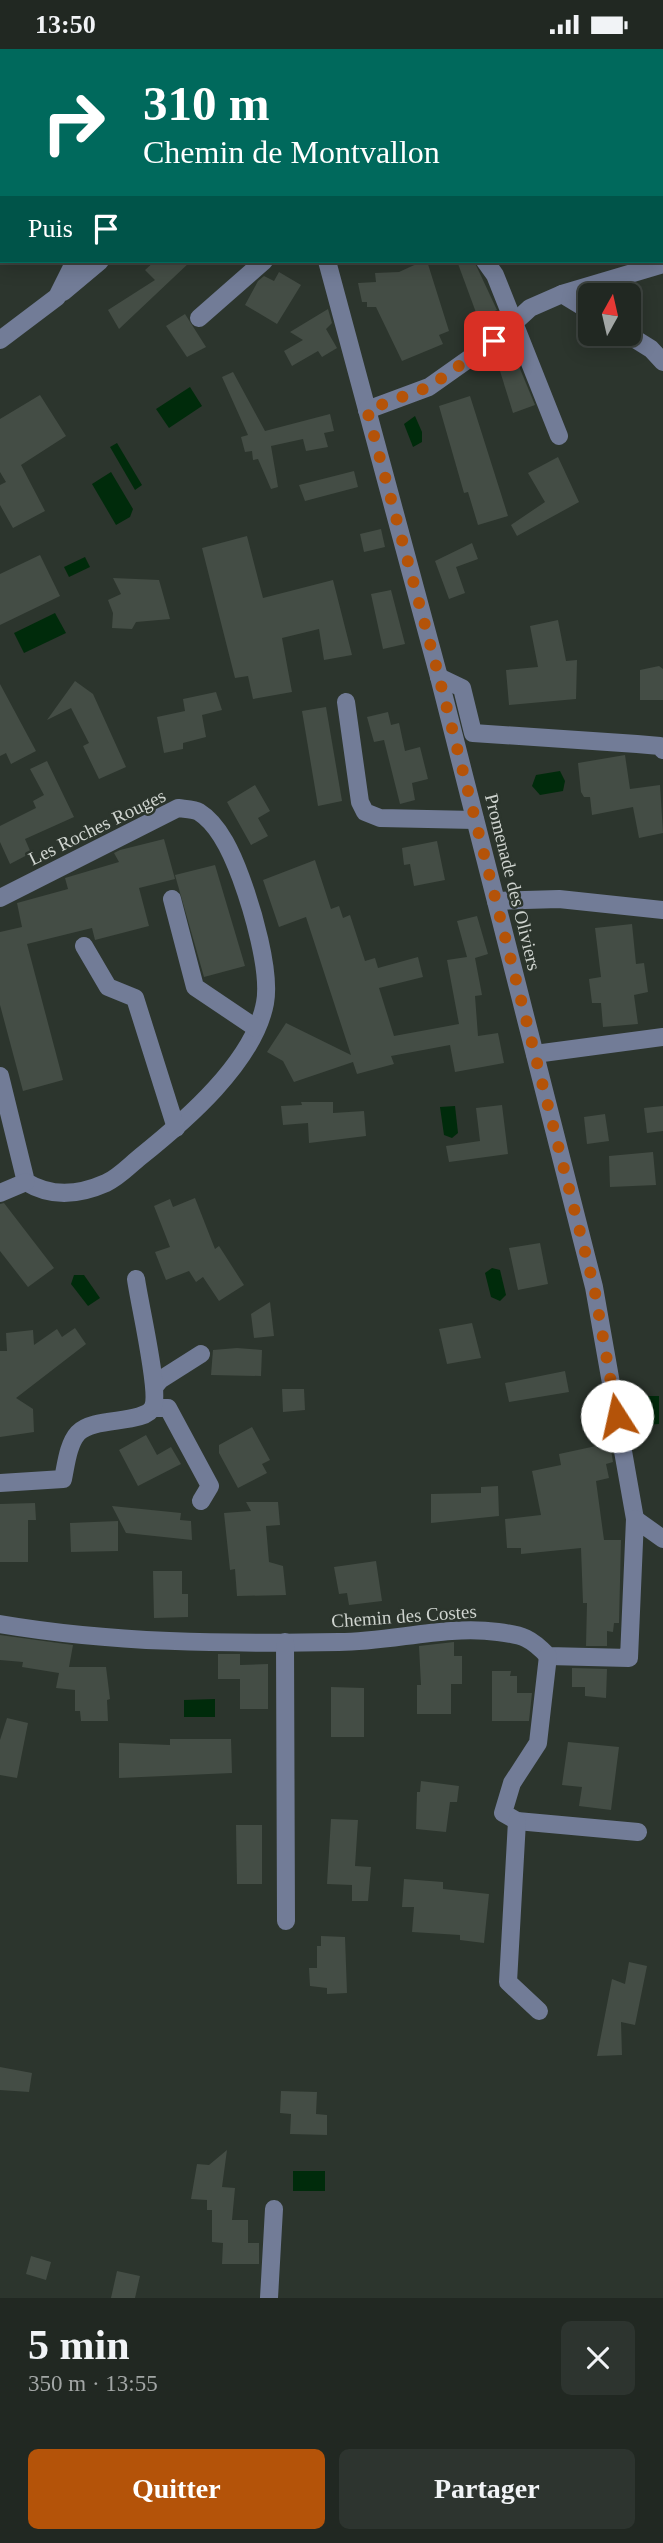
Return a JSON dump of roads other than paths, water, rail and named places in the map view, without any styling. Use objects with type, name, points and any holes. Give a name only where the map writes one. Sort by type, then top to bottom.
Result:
[{"type":"street","points":[[57,297],[74,263]]},
{"type":"street","points":[[0,339],[98,263]]},
{"type":"street","points":[[199,318],[262,263]]},
{"type":"street","name":"Promenade des Oliviers","points":[[328,263],[439,677],[594,1287],[635,1519]]},
{"type":"street","points":[[486,263],[495,275],[559,436]]},
{"type":"street","points":[[367,410],[429,387],[494,341],[530,308],[562,294],[663,264]]},
{"type":"street","points":[[562,294],[578,304]]},
{"type":"street","points":[[641,343],[663,362]]},
{"type":"street","points":[[439,677],[461,688],[473,733],[660,746],[663,750]]},
{"type":"street","points":[[346,702],[360,802],[365,811],[380,818],[475,820]]},
{"type":"street","name":"Les Roches Rouges","points":[[0,898],[178,808],[198,812],[230,847],[251,906],[262,957],[266,1001],[246,1049],[176,1128],[109,1182],[86,1191],[43,1193],[26,1182]]},
{"type":"street","points":[[172,899],[195,987],[256,1028]]},
{"type":"street","points":[[496,901],[559,899],[663,909]]},
{"type":"street","points":[[85,946],[108,987],[135,998],[176,1128]]},
{"type":"street","points":[[535,1054],[663,1037]]},
{"type":"street","points":[[0,1076],[26,1182],[0,1193]]},
{"type":"street","points":[[136,1279],[155,1386],[153,1408]]},
{"type":"street","points":[[155,1386],[201,1354]]},
{"type":"street","points":[[0,1483],[63,1479],[77,1434],[90,1425],[145,1415],[153,1408],[168,1408],[211,1486],[201,1501]]},
{"type":"street","points":[[635,1519],[663,1539]]},
{"type":"street","points":[[635,1519],[629,1658],[548,1656],[538,1743],[512,1783],[503,1813],[517,1821],[638,1832]]},
{"type":"street","name":"Chemin des Costes","points":[[0,1624],[130,1641],[341,1642],[448,1632],[496,1632],[531,1638],[548,1656]]},
{"type":"street","points":[[285,1642],[286,1921]]},
{"type":"street","points":[[517,1821],[508,1982],[539,2011]]},
{"type":"street","points":[[269,2298],[274,2209]]}]
